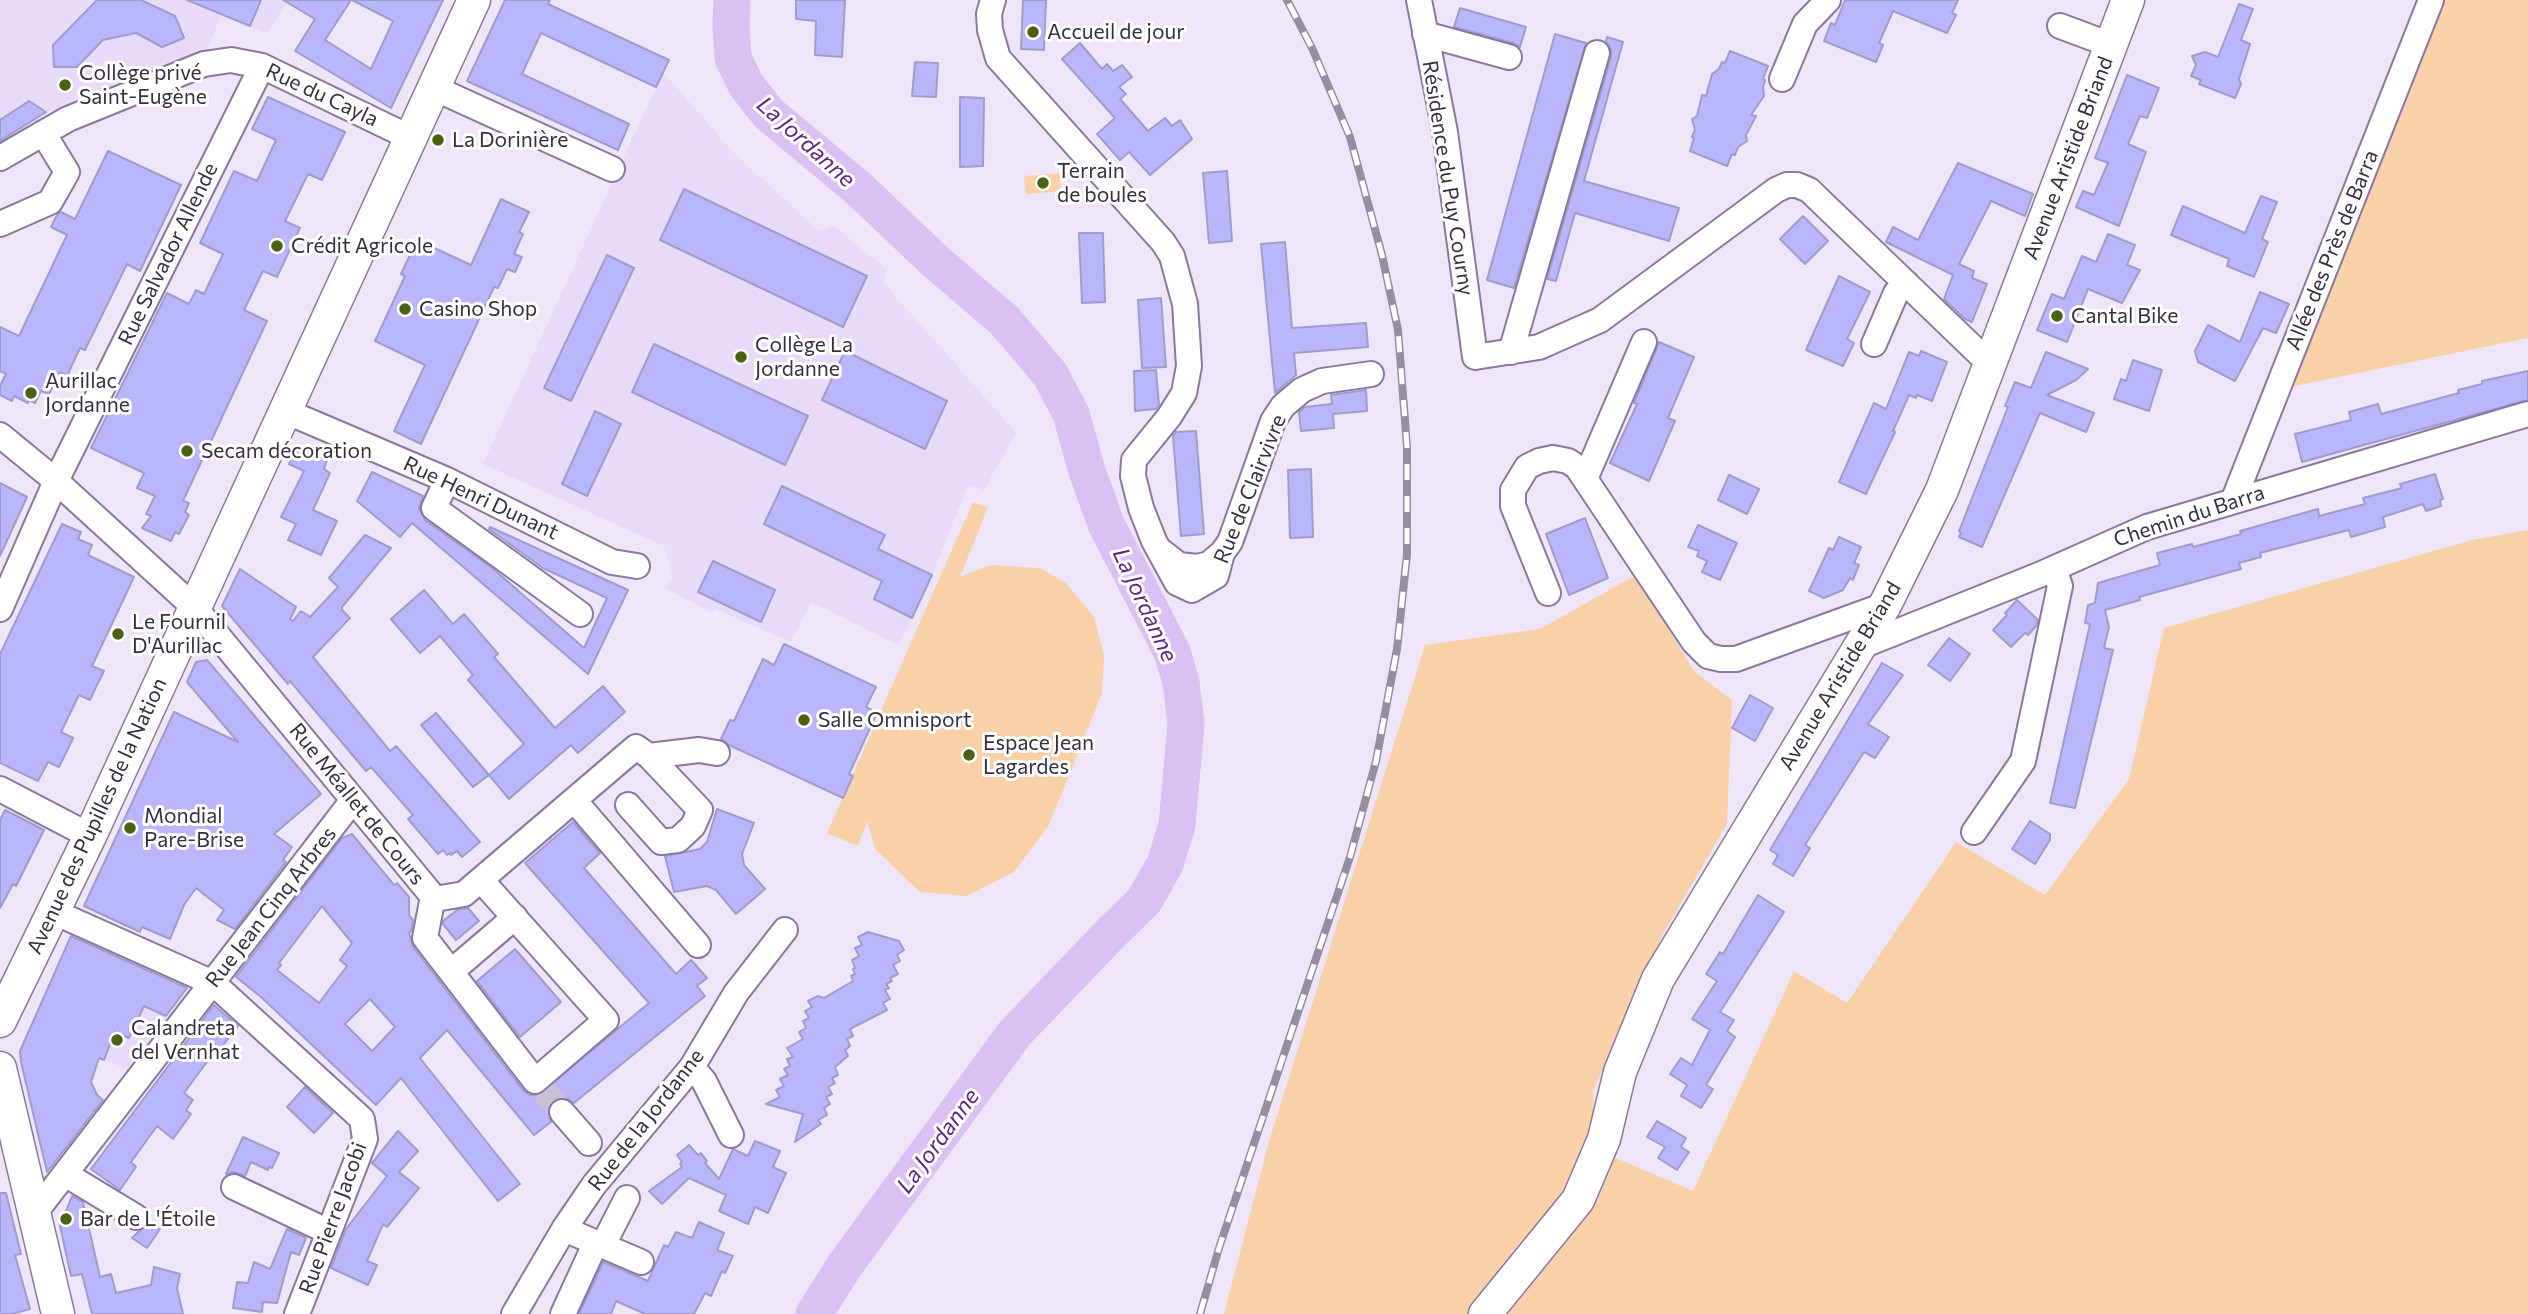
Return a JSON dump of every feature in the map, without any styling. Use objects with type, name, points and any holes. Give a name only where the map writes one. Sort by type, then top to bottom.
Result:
[{"type":"main road","name":"Avenue des Pupilles de la Nation","points":[[0,1021],[90,836],[474,0]]},
{"type":"main road","name":"Avenue Aristide Briand","points":[[1485,1314],[1578,1200],[1604,1139],[1620,1072],[1658,979],[1885,605],[1942,490],[2128,0]]},
{"type":"main road","points":[[0,1068],[58,1314]]},
{"type":"street","name":"Rue de Clairvivre","points":[[993,0],[989,14],[990,30],[998,58],[1172,256],[1185,304],[1189,366],[1184,393],[1169,417],[1134,460],[1133,476],[1141,508],[1154,541],[1177,583],[1192,590],[1216,576],[1222,553],[1230,542],[1273,421],[1283,406],[1302,390],[1322,381],[1371,374]]},
{"type":"street","name":"Résidence du Puy Courny","points":[[1419,0],[1445,132],[1475,357],[1511,352]]},
{"type":"street","points":[[1782,79],[1805,24],[1828,0]]},
{"type":"street","name":"Allée des Près de Barra","points":[[2234,499],[2431,0]]},
{"type":"street","points":[[2060,26],[2111,45]]},
{"type":"street","points":[[1425,34],[1508,57]]},
{"type":"street","points":[[1597,52],[1511,352],[1539,347],[1600,320],[1776,190],[1787,185],[1797,185],[1809,190],[1990,364]]},
{"type":"street","name":"Rue du Cayla","points":[[0,158],[68,119],[205,64],[231,60],[262,66],[411,138]]},
{"type":"street","name":"Rue Salvador Allende","points":[[0,609],[56,481],[262,66]]},
{"type":"street","points":[[433,88],[611,169]]},
{"type":"street","points":[[0,224],[50,202],[67,172],[43,133]]},
{"type":"street","points":[[1874,344],[1896,293],[1906,283]]},
{"type":"street","points":[[1585,479],[1644,342]]},
{"type":"street","name":"Rue Henri Dunant","points":[[285,411],[447,480],[612,562],[638,566]]},
{"type":"street","name":"Chemin du Barra","points":[[1859,647],[2054,569],[2147,527],[2234,499],[2528,414]]},
{"type":"street","name":"Rue Méallet de Cours","points":[[0,435],[56,481],[195,608],[435,899],[464,894],[636,747],[649,756],[699,750],[717,753]]},
{"type":"street","points":[[1548,593],[1513,506],[1513,490],[1527,467],[1553,458],[1568,461],[1577,467],[1695,642],[1709,656],[1736,659],[1885,605]]},
{"type":"street","points":[[447,480],[434,508],[580,614]]},
{"type":"street","points":[[1974,832],[2023,761],[2060,586],[2054,569]]},
{"type":"street","points":[[628,805],[661,842],[678,839],[693,826],[700,810],[649,756]]},
{"type":"street","points":[[0,789],[90,836]]},
{"type":"street","name":"Rue Jean Cinq Arbres","points":[[34,1214],[354,800]]},
{"type":"street","points":[[574,800],[698,945]]},
{"type":"street","points":[[433,896],[425,938],[539,1085],[606,1020],[481,880]]},
{"type":"street","name":"Rue Pierre Jacobi","points":[[54,912],[213,983],[362,1119],[365,1139],[297,1314]]},
{"type":"street","points":[[452,971],[514,917]]},
{"type":"street","name":"Rue de la Jordanne","points":[[514,1314],[564,1229],[594,1185],[692,1067],[736,993],[785,930]]},
{"type":"street","points":[[692,1067],[704,1081],[731,1135]]},
{"type":"street","points":[[562,1112],[589,1143]]},
{"type":"street","points":[[65,1174],[136,1217]]},
{"type":"street","points":[[234,1187],[329,1232]]},
{"type":"street","points":[[563,1314],[599,1244],[627,1198]]},
{"type":"street","points":[[564,1229],[641,1262]]},
{"type":"shaded area","name":"Collège privé Saint-Eugène","points":[[0,0],[289,0],[267,33],[221,15],[206,53],[87,103],[46,112],[0,141]]},
{"type":"shaded area","points":[[2438,0],[2528,0],[2528,338],[2290,387]]},
{"type":"shaded area","name":"Collège La Jordanne","points":[[663,72],[735,154],[819,231],[833,225],[887,270],[883,282],[1016,433],[984,490],[968,485],[932,575],[899,645],[811,602],[791,642],[716,609],[712,613],[666,588],[673,578],[664,546],[483,464]]},
{"type":"shaded area","name":"Terrain de boules","points":[[1060,173],[1061,191],[1026,194],[1024,176]]},
{"type":"shaded area","name":"Espace Jean Lagardes","points":[[973,502],[988,507],[960,577],[990,565],[1040,568],[1066,583],[1094,617],[1104,656],[1102,693],[1049,825],[1014,872],[967,896],[920,892],[875,849],[867,821],[858,846],[827,833]]},
{"type":"shaded area","points":[[2528,530],[2528,1314],[1224,1314],[1269,1141],[1425,645],[1540,629],[1636,575],[1694,671],[1732,700],[1727,824],[1662,936],[1593,1092],[1595,1149],[1693,1191],[1794,971],[1847,1003],[1956,842],[2045,895],[2129,779],[2164,628],[2472,540]]},
{"type":"shaded area","name":"Calandreta del Vernhat","points":[[144,1005],[166,1016],[127,1069],[82,1051]]},
{"type":"building","points":[[97,0],[141,0],[175,16],[184,38],[162,47],[136,33],[103,40],[77,67],[54,67],[53,45]]},
{"type":"building","points":[[187,0],[261,0],[250,26]]},
{"type":"building","points":[[283,0],[351,0],[325,40],[371,69],[393,21],[352,0],[443,0],[391,108],[295,51],[315,19]]},
{"type":"building","points":[[505,0],[550,0],[548,4],[669,60],[656,87],[541,33],[522,74],[629,124],[618,150],[467,81]]},
{"type":"building","points":[[796,0],[845,0],[842,57],[815,55],[816,21],[796,19]]},
{"type":"building","name":"Accueil de jour","points":[[1023,0],[1046,0],[1044,50],[1021,49]]},
{"type":"building","points":[[1845,0],[1958,0],[1952,13],[1956,15],[1947,33],[1893,11],[1879,43],[1883,45],[1876,62],[1824,41],[1831,23],[1835,25]]},
{"type":"building","points":[[2239,4],[2253,9],[2241,40],[2250,44],[2235,98],[2199,84],[2201,80],[2191,76],[2196,65],[2192,56],[2205,52],[2218,57]]},
{"type":"building","points":[[1460,8],[1526,27],[1520,47],[1454,27]]},
{"type":"building","points":[[1555,34],[1586,43],[1514,288],[1487,280]]},
{"type":"building","points":[[1607,37],[1623,42],[1584,181],[1679,208],[1669,241],[1575,213],[1556,281],[1547,279],[1611,57]]},
{"type":"building","points":[[1080,43],[1102,69],[1107,64],[1113,71],[1122,65],[1132,77],[1119,87],[1126,94],[1120,99],[1148,131],[1165,118],[1172,126],[1180,120],[1192,139],[1150,175],[1129,152],[1120,160],[1097,134],[1115,118],[1062,59]]},
{"type":"building","points":[[1730,51],[1768,66],[1763,79],[1764,96],[1751,115],[1756,116],[1746,135],[1747,141],[1738,147],[1735,155],[1732,154],[1727,166],[1690,151],[1695,130],[1692,119],[1697,116],[1702,95],[1706,96],[1712,74],[1719,69],[1722,62],[1725,63]]},
{"type":"building","points":[[915,62],[938,63],[936,97],[912,96]]},
{"type":"building","points":[[2127,75],[2159,88],[2147,118],[2140,116],[2128,144],[2146,152],[2119,226],[2076,207],[2083,191],[2094,195],[2108,163],[2095,158]]},
{"type":"building","points":[[268,97],[345,132],[322,180],[308,174],[285,221],[300,228],[277,277],[263,271],[244,310],[267,321],[183,501],[189,503],[185,512],[189,515],[179,534],[175,532],[171,541],[142,528],[151,516],[146,514],[155,496],[137,488],[144,473],[91,448],[167,293],[189,304],[196,290],[204,294],[223,254],[200,243],[234,171],[257,181],[276,140],[252,129]]},
{"type":"building","points":[[960,97],[984,98],[983,166],[960,167]]},
{"type":"building","points":[[29,101],[46,112],[0,141],[0,120]]},
{"type":"building","points":[[108,151],[181,185],[140,271],[127,264],[85,350],[80,348],[67,376],[60,372],[49,394],[41,391],[35,403],[29,400],[28,403],[14,396],[12,401],[0,395],[0,386],[6,374],[0,371],[0,327],[19,336],[67,235],[51,227],[61,212],[75,219]]},
{"type":"building","points":[[1958,163],[2033,194],[2025,216],[1991,201],[1959,264],[1974,271],[1972,278],[1987,284],[1972,322],[1965,319],[1944,299],[1953,275],[1886,242],[1893,227],[1918,240]]},
{"type":"building","points":[[1227,171],[1232,241],[1209,243],[1203,173]]},
{"type":"building","points":[[684,189],[867,276],[843,327],[660,240]]},
{"type":"building","points":[[2261,196],[2277,202],[2262,239],[2268,242],[2254,277],[2227,266],[2229,259],[2171,235],[2183,206],[2245,233]]},
{"type":"building","points":[[501,199],[529,212],[519,232],[523,234],[514,254],[522,257],[515,272],[507,269],[498,288],[494,287],[421,444],[394,431],[425,365],[375,341],[405,276],[401,274],[417,240],[471,265]]},
{"type":"building","points":[[1803,216],[1828,241],[1805,264],[1780,239]]},
{"type":"building","points":[[1079,233],[1103,233],[1105,302],[1082,303]]},
{"type":"building","points":[[2108,234],[2135,245],[2127,265],[2140,270],[2122,303],[2088,289],[2067,342],[2037,330],[2052,294],[2064,299],[2082,256],[2096,262]]},
{"type":"building","points":[[1285,242],[1292,328],[1366,323],[1368,347],[1294,353],[1296,375],[1275,393],[1261,244]]},
{"type":"building","points":[[607,255],[634,268],[571,401],[544,388]]},
{"type":"building","points":[[1839,276],[1870,292],[1847,339],[1854,343],[1843,366],[1806,350]]},
{"type":"building","points":[[2260,292],[2289,304],[2276,333],[2263,328],[2235,381],[2198,362],[2195,351],[2208,325],[2240,342]]},
{"type":"building","points":[[1161,298],[1166,367],[1142,368],[1138,300]]},
{"type":"building","points":[[1659,342],[1694,357],[1668,418],[1675,421],[1649,481],[1610,463],[1637,404],[1634,403]]},
{"type":"building","points":[[654,344],[808,416],[785,465],[632,392]]},
{"type":"building","points":[[845,351],[947,401],[925,449],[822,400]]},
{"type":"building","points":[[1921,351],[1947,362],[1932,401],[1909,395],[1866,494],[1839,482],[1874,403],[1886,409],[1909,352],[1919,356]]},
{"type":"building","points":[[2046,352],[2088,369],[2076,380],[2047,395],[2094,413],[2086,432],[2040,413],[1982,547],[1959,537],[1959,531],[2008,407],[2005,406],[2015,382],[2031,388]]},
{"type":"building","points":[[2133,360],[2162,370],[2149,411],[2114,399],[2121,379],[2126,381]]},
{"type":"building","points":[[1156,370],[1159,405],[1156,409],[1135,411],[1134,371]]},
{"type":"building","points":[[2528,371],[2528,400],[2302,462],[2295,434],[2351,420],[2349,412],[2378,404],[2381,414],[2459,393],[2458,390],[2482,384],[2482,381]]},
{"type":"building","points":[[1366,390],[1367,411],[1333,414],[1334,428],[1301,431],[1299,412],[1305,407],[1332,404],[1331,395]]},
{"type":"building","points":[[595,411],[621,424],[587,496],[562,484]]},
{"type":"building","points":[[1196,431],[1204,534],[1181,536],[1173,436],[1176,432]]},
{"type":"building","points":[[298,445],[327,460],[324,469],[330,473],[313,510],[337,521],[321,555],[288,540],[296,524],[281,517],[304,471],[289,464]]},
{"type":"building","points":[[1311,469],[1313,537],[1290,538],[1288,470]]},
{"type":"building","points":[[372,472],[423,496],[419,509],[425,520],[491,567],[584,648],[607,598],[543,568],[489,529],[490,527],[628,590],[588,674],[412,523],[400,537],[357,501]]},
{"type":"building","points":[[2435,474],[2443,499],[2440,500],[2441,506],[2426,511],[2423,504],[2383,517],[2385,527],[2351,537],[2349,530],[2260,553],[2261,557],[2239,563],[2241,569],[2139,597],[2140,600],[2105,610],[2109,627],[2104,648],[2113,650],[2075,808],[2050,803],[2090,624],[2085,623],[2088,605],[2095,603],[2098,583],[2160,565],[2157,553],[2241,534],[2240,531],[2318,509],[2319,516],[2365,504],[2363,498],[2402,488],[2400,484]]},
{"type":"building","points":[[1729,475],[1759,489],[1747,514],[1718,500]]},
{"type":"building","points":[[0,483],[27,497],[0,556]]},
{"type":"building","points":[[782,486],[885,535],[878,549],[932,575],[912,618],[874,599],[882,581],[764,524]]},
{"type":"building","points":[[1585,518],[1608,578],[1569,595],[1546,534]]},
{"type":"building","points":[[62,524],[81,532],[78,539],[92,545],[88,555],[134,577],[92,666],[104,671],[90,700],[79,695],[61,732],[73,738],[66,753],[59,767],[48,762],[38,781],[0,763],[0,654]]},
{"type":"building","points":[[1698,525],[1737,543],[1720,580],[1702,572],[1707,561],[1697,556],[1699,551],[1688,547]]},
{"type":"building","points":[[365,535],[391,548],[342,607],[350,618],[313,657],[390,751],[396,746],[480,842],[462,857],[457,851],[447,855],[443,850],[438,854],[408,819],[413,815],[371,767],[366,771],[222,606],[240,569],[296,607],[290,619],[293,621],[301,611],[310,617],[338,587],[329,578]]},
{"type":"building","points":[[1839,537],[1861,547],[1854,563],[1859,565],[1853,580],[1850,578],[1843,590],[1824,598],[1809,591],[1829,548],[1833,550]]},
{"type":"building","points":[[713,561],[775,590],[761,622],[698,592]]},
{"type":"building","points":[[424,590],[453,624],[464,614],[498,654],[494,657],[555,728],[603,686],[625,712],[578,753],[571,745],[509,799],[489,775],[524,744],[468,680],[473,675],[440,636],[420,653],[391,619]]},
{"type":"building","points":[[2017,600],[2038,620],[2028,635],[2025,633],[2011,647],[1993,630]]},
{"type":"building","points":[[1949,638],[1970,654],[1950,681],[1928,665]]},
{"type":"building","name":"Salle Omnisport","points":[[784,644],[876,687],[866,707],[877,713],[849,774],[853,776],[843,798],[721,739],[730,720],[734,721],[763,659],[774,665]]},
{"type":"building","points":[[207,660],[321,794],[274,834],[292,847],[283,860],[286,862],[235,929],[217,920],[224,910],[196,888],[184,905],[170,939],[142,927],[140,932],[84,906],[174,712],[238,742],[187,682],[196,662]]},
{"type":"building","points":[[1882,663],[1903,675],[1868,724],[1889,737],[1875,758],[1864,752],[1805,845],[1810,848],[1793,876],[1773,864],[1778,855],[1770,850]]},
{"type":"building","points":[[1750,695],[1773,708],[1755,741],[1732,728]]},
{"type":"building","points":[[436,713],[489,775],[473,787],[421,725]]},
{"type":"building","points":[[717,809],[754,823],[742,854],[744,865],[765,889],[736,914],[716,890],[707,886],[674,892],[665,856],[700,849],[707,842]]},
{"type":"building","points":[[5,810],[44,830],[16,886],[13,884],[0,908],[0,820]]},
{"type":"building","points":[[2030,821],[2050,834],[2050,840],[2035,864],[2012,849]]},
{"type":"building","points":[[573,822],[600,853],[584,868],[676,974],[691,960],[707,978],[697,986],[705,996],[574,1103],[566,1098],[553,1100],[548,1108],[551,1122],[534,1135],[447,1030],[420,1058],[520,1184],[498,1201],[401,1078],[376,1105],[261,997],[236,977],[342,838],[352,834],[394,885],[397,883],[409,897],[409,915],[413,920],[409,933],[413,947],[523,1090],[530,1095],[538,1095],[649,1003],[525,863]],"holes":[[[322,906],[352,943],[340,960],[347,966],[319,1003],[277,970],[281,965],[279,963]],[[370,999],[395,1027],[372,1051],[345,1024]]]},
{"type":"building","points":[[1758,895],[1784,912],[1720,1012],[1734,1020],[1727,1031],[1735,1037],[1706,1085],[1713,1089],[1701,1108],[1681,1096],[1687,1085],[1670,1074],[1681,1058],[1692,1065],[1710,1030],[1692,1019],[1717,981],[1706,974],[1720,952],[1723,954]]},
{"type":"building","points":[[468,908],[479,921],[456,940],[443,921],[457,910]]},
{"type":"building","points":[[868,932],[899,941],[904,950],[897,955],[900,961],[893,965],[898,974],[886,984],[889,988],[885,990],[890,999],[883,1003],[887,1010],[850,1029],[853,1036],[847,1039],[850,1046],[845,1050],[848,1056],[835,1067],[838,1075],[832,1078],[835,1083],[828,1087],[832,1094],[826,1097],[830,1104],[824,1108],[827,1115],[818,1120],[821,1124],[795,1142],[803,1114],[766,1104],[780,1097],[776,1090],[784,1086],[780,1079],[788,1075],[784,1069],[790,1066],[787,1059],[793,1057],[787,1048],[803,1039],[799,1032],[806,1028],[803,1021],[809,1018],[805,1011],[812,1007],[808,1001],[818,996],[824,998],[853,981],[851,976],[855,974],[855,968],[852,960],[859,956],[855,948],[862,945],[858,937]]},
{"type":"building","points":[[71,936],[187,988],[166,1016],[144,1006],[129,1038],[115,1032],[104,1060],[99,1058],[91,1082],[97,1095],[103,1100],[47,1172],[20,1051]]},
{"type":"building","points":[[515,949],[561,1002],[520,1037],[477,981]]},
{"type":"building","points":[[214,1005],[238,1026],[217,1053],[215,1051],[184,1093],[193,1100],[186,1110],[191,1114],[173,1139],[157,1126],[131,1162],[136,1167],[120,1190],[91,1169]]},
{"type":"building","points":[[305,1087],[333,1113],[314,1133],[287,1107]]},
{"type":"building","points":[[1657,1121],[1686,1138],[1681,1147],[1689,1152],[1677,1170],[1658,1158],[1665,1147],[1647,1137]]},
{"type":"building","points":[[398,1131],[418,1151],[399,1172],[419,1188],[387,1227],[383,1224],[367,1261],[377,1265],[368,1285],[331,1268],[346,1229],[387,1176],[372,1163]]},
{"type":"building","points":[[243,1137],[279,1153],[272,1168],[269,1167],[268,1170],[251,1162],[245,1176],[233,1172],[226,1174]]},
{"type":"building","points":[[755,1141],[780,1151],[773,1167],[786,1173],[768,1213],[755,1207],[748,1224],[719,1211],[726,1195],[689,1178],[662,1204],[649,1191],[682,1167],[677,1155],[689,1145],[698,1155],[701,1153],[707,1161],[705,1163],[719,1179],[733,1149],[748,1156]]},
{"type":"building","points":[[0,1193],[6,1193],[21,1254],[15,1255],[30,1309],[12,1314],[0,1314]]},
{"type":"building","points":[[72,1196],[83,1202],[100,1277],[111,1274],[116,1293],[151,1285],[154,1267],[180,1274],[177,1288],[183,1314],[92,1314],[82,1274],[71,1276],[60,1226]]},
{"type":"building","points":[[149,1222],[160,1229],[147,1248],[132,1238]]},
{"type":"building","points":[[699,1222],[724,1233],[717,1250],[733,1256],[725,1273],[722,1271],[711,1296],[705,1293],[694,1314],[645,1314],[616,1301],[611,1314],[579,1314],[603,1262],[648,1281],[664,1245],[668,1247],[676,1232],[692,1238]]},
{"type":"building","points":[[287,1229],[306,1238],[299,1255],[291,1252],[277,1303],[263,1302],[262,1312],[233,1308],[237,1282],[248,1283],[254,1262],[270,1269]]},
{"type":"waterway","name":"La Jordanne","points":[[732,0],[733,58],[746,85],[769,114],[859,189],[936,262],[1004,320],[1050,374],[1071,414],[1106,524],[1172,652],[1181,682],[1186,724],[1177,825],[1165,864],[1144,901],[1015,1033],[845,1265],[814,1314]]},
{"type":"tunnel","points":[[543,1090],[562,1112]]},
{"type":"railway","points":[[1200,1314],[1219,1248],[1350,857],[1376,761],[1397,649],[1407,554],[1407,447],[1398,330],[1382,255],[1350,137],[1312,48],[1287,0]]},
{"type":"place","name":"Accueil de jour","points":[[1033,32]]},
{"type":"place","name":"Collège privé Saint-Eugène","points":[[65,85]]},
{"type":"place","name":"La Dorinière","points":[[438,140]]},
{"type":"place","name":"Terrain de boules","points":[[1043,183]]},
{"type":"place","name":"Crédit Agricole","points":[[277,246]]},
{"type":"place","name":"Casino Shop","points":[[405,309]]},
{"type":"place","name":"Cantal Bike","points":[[2057,316]]},
{"type":"place","name":"Collège La Jordanne","points":[[741,357]]},
{"type":"place","name":"Aurillac Jordanne","points":[[31,393]]},
{"type":"place","name":"Secam décoration","points":[[187,451]]},
{"type":"place","name":"Le Fournil D'Aurillac","points":[[118,634]]},
{"type":"place","name":"Salle Omnisport","points":[[804,720]]},
{"type":"place","name":"Espace Jean Lagardes","points":[[969,755]]},
{"type":"place","name":"Mondial Pare-Brise","points":[[130,828]]},
{"type":"place","name":"Calandreta del Vernhat","points":[[117,1040]]},
{"type":"place","name":"Bar de L'Étoile","points":[[66,1219]]}]
